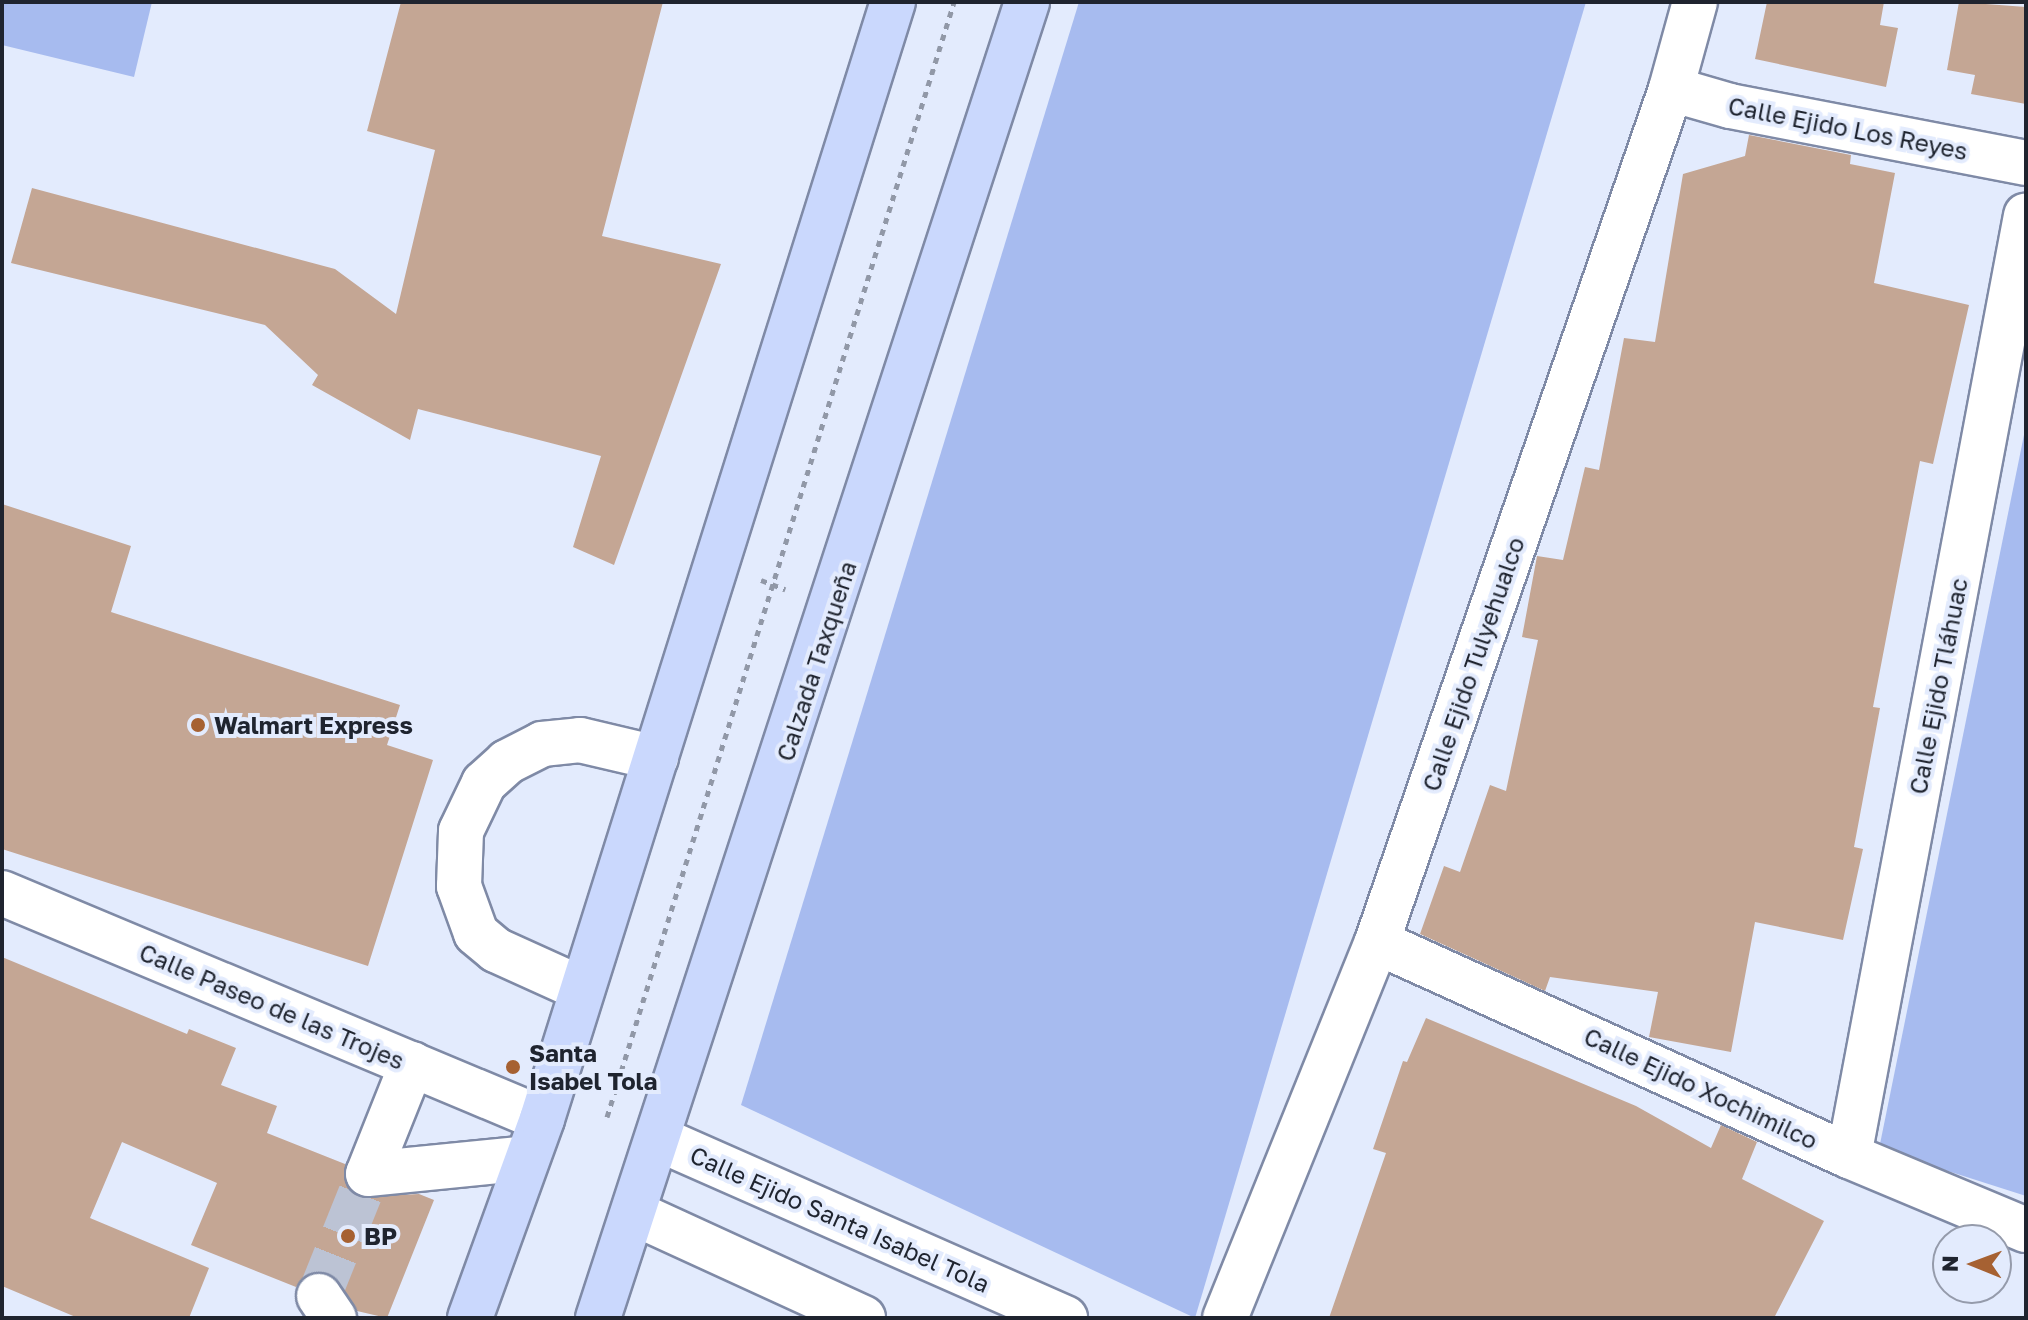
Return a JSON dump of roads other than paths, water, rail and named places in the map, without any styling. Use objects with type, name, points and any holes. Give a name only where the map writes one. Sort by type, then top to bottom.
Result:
[{"type":"main road","points":[[470,1318],[540,1123],[893,2]]},
{"type":"main road","name":"Calzada Taxqueña","points":[[598,1318],[833,607],[1027,2]]},
{"type":"street","name":"Calle Ejido Tulyehualco","points":[[1225,1318],[1377,942],[1671,89],[1695,2]]},
{"type":"street","name":"Calle Ejido Los Reyes","points":[[1671,89],[1730,106],[2026,163]]},
{"type":"street","name":"Calle Ejido Tláhuac","points":[[1849,1156],[2026,216]]},
{"type":"street","points":[[582,989],[496,950],[476,933],[459,886],[461,831],[484,783],[507,762],[542,744],[580,740],[656,758]]},
{"type":"street","name":"Calle Paseo de las Trojes","points":[[2,893],[412,1064],[540,1123]]},
{"type":"street","name":"Calle Ejido Xochimilco","points":[[1377,942],[1849,1156],[2026,1230]]},
{"type":"street","points":[[412,1064],[368,1174],[540,1123]]},
{"type":"street","name":"Calle Ejido Santa Isabel Tola","points":[[659,1139],[1065,1318]]},
{"type":"street","points":[[634,1213],[863,1318]]},
{"type":"street","points":[[310,1318],[319,1296],[334,1318]]},
{"type":"tunnel","points":[[319,1296],[368,1174]]},
{"type":"place","name":"Walmart Express","points":[[198,725]]},
{"type":"place","name":"Santa Isabel Tola","points":[[513,1067]]},
{"type":"place","name":"BP","points":[[348,1236]]}]
